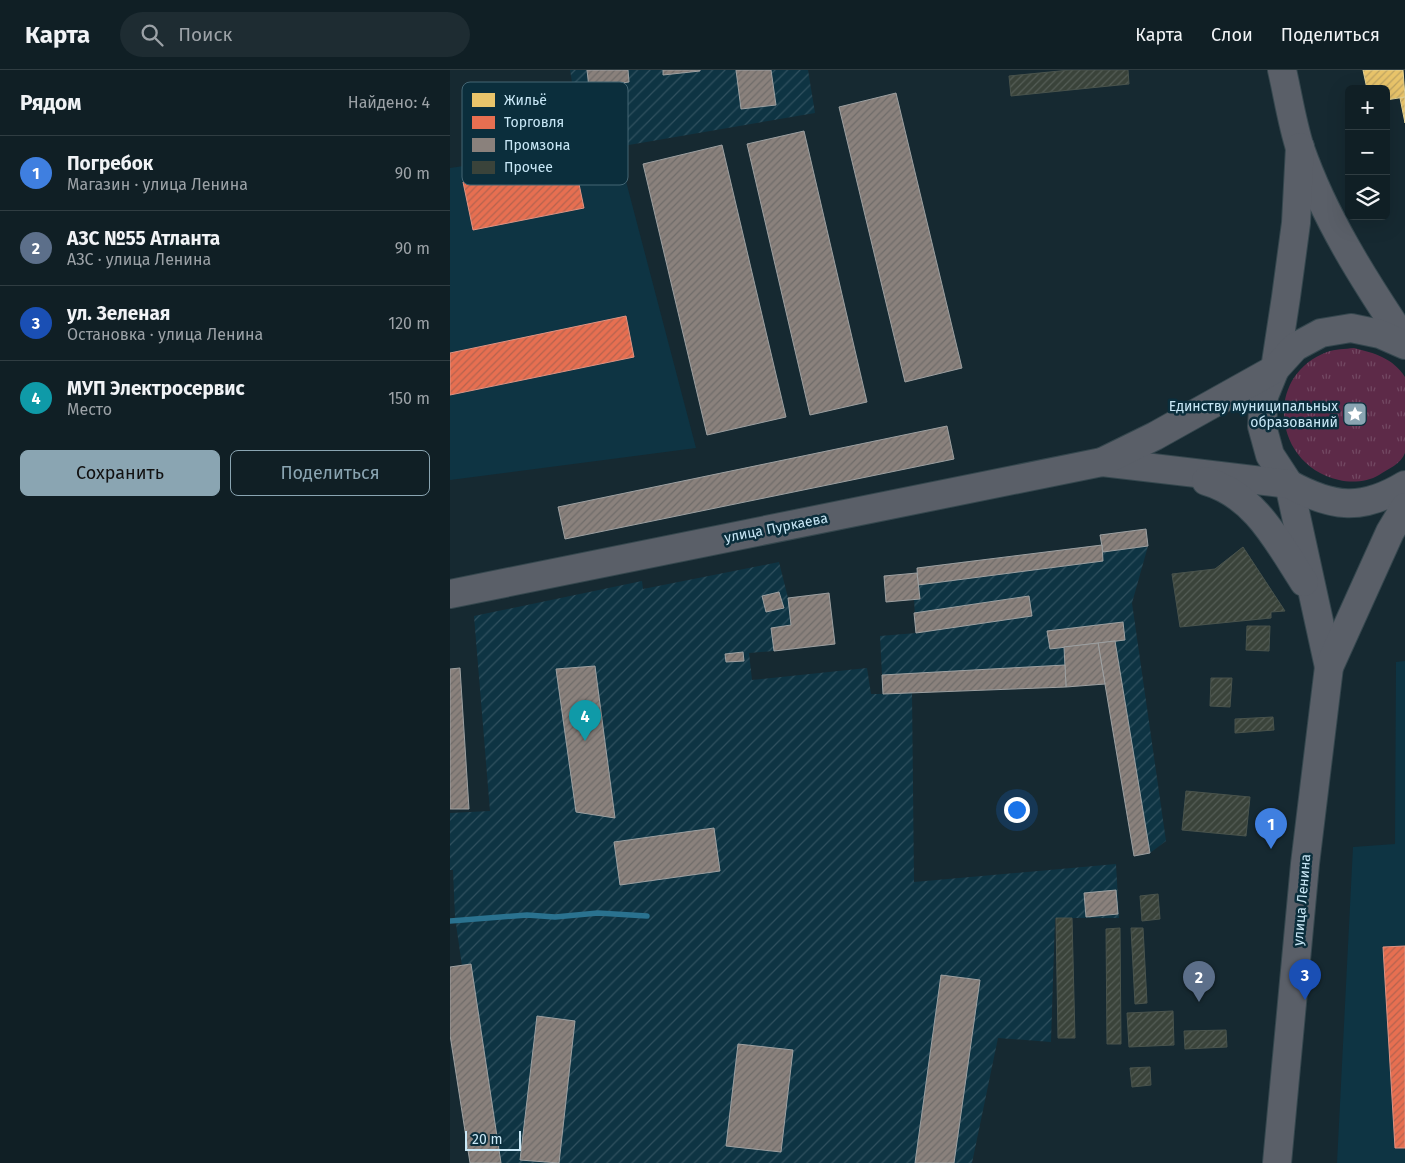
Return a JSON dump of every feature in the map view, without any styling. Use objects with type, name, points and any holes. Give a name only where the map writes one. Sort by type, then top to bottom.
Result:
[{"type":"main road","points":[[1282,70],[1300,147],[1330,218],[1366,283],[1405,343]]},
{"type":"main road","points":[[1300,147],[1296,223],[1275,369],[1264,396],[1262,426],[1270,455],[1289,484],[1329,667]]},
{"type":"main road","points":[[1102,462],[1155,436],[1275,369],[1295,347],[1322,333],[1351,328],[1380,334],[1405,343]]},
{"type":"main road","points":[[1102,462],[1289,484],[1332,503],[1358,504],[1384,498],[1405,485]]},
{"type":"main road","name":"улица Пуркаева","points":[[450,594],[605,561],[888,507],[1102,462]]},
{"type":"main road","points":[[1146,467],[1211,483],[1241,498],[1264,522],[1312,593]]},
{"type":"main road","points":[[1329,667],[1390,532],[1405,507]]},
{"type":"main road","name":"улица Ленина","points":[[1277,1163],[1305,864],[1329,667]]},
{"type":"shaded area","points":[[570,70],[808,70],[815,113],[628,145],[628,82],[572,82]]},
{"type":"shaded area","points":[[462,166],[462,185],[627,185],[696,448],[450,480],[450,168]]},
{"type":"shaded area","points":[[1146,529],[1148,546],[1132,603],[1166,841],[1150,853],[1134,856],[1105,684],[912,693],[914,882],[1116,864],[1119,918],[1055,918],[1051,1042],[998,1038],[972,1163],[501,1163],[462,966],[455,917],[453,870],[450,870],[450,813],[490,811],[474,616],[642,581],[643,589],[779,562],[788,598],[791,625],[771,628],[774,651],[749,653],[752,680],[867,668],[871,694],[883,694],[880,636],[916,633],[914,599],[920,598],[917,568],[1101,545],[1100,535]]},
{"type":"shaded area","points":[[1405,661],[1405,1163],[1337,1163],[1353,847],[1395,844],[1396,662]]},
{"type":"green space","points":[[1354,348],[1382,357],[1395,365],[1405,377],[1405,453],[1397,463],[1379,475],[1354,482],[1339,480],[1317,471],[1300,457],[1289,439],[1284,419],[1285,399],[1293,380],[1306,364],[1327,352]]},
{"type":"building: Жильё","points":[[1363,70],[1403,70],[1405,97],[1390,99],[1390,85],[1366,85]]},
{"type":"building: Жильё","points":[[1405,97],[1405,123],[1400,98]]},
{"type":"building: Торговля","points":[[464,185],[579,185],[584,208],[473,230]]},
{"type":"building: Торговля","points":[[626,316],[634,357],[450,395],[450,353]]},
{"type":"building: Торговля","points":[[1405,946],[1405,1148],[1395,1148],[1383,947]]},
{"type":"building: Промзона","points":[[587,70],[628,70],[629,82],[588,82]]},
{"type":"building: Промзона","points":[[663,70],[700,70],[700,71],[663,75]]},
{"type":"building: Промзона","points":[[736,70],[771,70],[776,105],[741,109]]},
{"type":"building: Промзона","points":[[896,93],[962,368],[905,382],[839,107]]},
{"type":"building: Промзона","points":[[804,131],[867,402],[810,415],[747,144]]},
{"type":"building: Промзона","points":[[722,145],[786,417],[707,435],[643,164]]},
{"type":"building: Промзона","points":[[947,426],[954,459],[565,539],[558,507]]},
{"type":"building: Промзона","points":[[1146,529],[1148,546],[1103,552],[1100,535]]},
{"type":"building: Промзона","points":[[1102,545],[1103,561],[918,585],[917,568]]},
{"type":"building: Промзона","points":[[917,573],[920,599],[886,602],[884,576]]},
{"type":"building: Промзона","points":[[779,592],[784,608],[766,612],[762,596]]},
{"type":"building: Промзона","points":[[829,593],[835,644],[774,651],[771,628],[791,625],[788,598]]},
{"type":"building: Промзона","points":[[1029,596],[1032,616],[916,633],[914,613]]},
{"type":"building: Промзона","points":[[1123,622],[1125,640],[1050,649],[1047,631]]},
{"type":"building: Промзона","points":[[1115,641],[1150,853],[1134,856],[1098,643]]},
{"type":"building: Промзона","points":[[1098,643],[1105,684],[1066,687],[1064,647]]},
{"type":"building: Промзона","points":[[743,652],[744,661],[726,662],[725,654]]},
{"type":"building: Промзона","points":[[1065,665],[1066,687],[883,694],[882,675]]},
{"type":"building: Промзона","points":[[595,666],[615,818],[576,812],[556,669]]},
{"type":"building: Промзона","points":[[460,668],[469,809],[450,809],[450,669]]},
{"type":"building: Промзона","points":[[714,828],[720,871],[620,885],[614,842]]},
{"type":"building: Промзона","points":[[1116,890],[1118,914],[1086,917],[1084,893]]},
{"type":"building: Промзона","points":[[471,964],[501,1163],[470,1163],[450,1035],[450,967]]},
{"type":"building: Промзона","points":[[941,975],[980,980],[954,1163],[915,1163]]},
{"type":"building: Промзона","points":[[537,1016],[575,1021],[559,1163],[520,1160]]},
{"type":"building: Промзона","points":[[738,1044],[793,1050],[781,1152],[726,1146]]},
{"type":"building: Прочее","points":[[1070,70],[1128,70],[1129,84],[1011,96],[1009,76]]},
{"type":"building: Прочее","points":[[1243,547],[1285,611],[1271,612],[1271,618],[1180,627],[1172,574],[1215,569]]},
{"type":"building: Прочее","points":[[1247,626],[1270,626],[1269,651],[1246,650]]},
{"type":"building: Прочее","points":[[1211,678],[1232,678],[1230,707],[1210,706]]},
{"type":"building: Прочее","points":[[1273,717],[1274,730],[1235,733],[1235,719]]},
{"type":"building: Прочее","points":[[1186,791],[1250,797],[1246,836],[1182,830]]},
{"type":"building: Прочее","points":[[1158,894],[1160,919],[1142,921],[1140,896]]},
{"type":"building: Прочее","points":[[1056,918],[1072,918],[1075,1038],[1058,1038]]},
{"type":"building: Прочее","points":[[1120,928],[1121,1044],[1107,1044],[1106,929]]},
{"type":"building: Прочее","points":[[1131,928],[1143,928],[1147,1003],[1135,1004]]},
{"type":"building: Прочее","points":[[1173,1011],[1174,1045],[1129,1047],[1127,1013]]},
{"type":"building: Прочее","points":[[1226,1030],[1227,1047],[1185,1049],[1184,1031]]},
{"type":"building: Прочее","points":[[1150,1067],[1151,1085],[1132,1087],[1130,1068]]},
{"type":"waterway","points":[[450,921],[527,915],[555,917],[598,913],[647,916]]},
{"type":"place","name":"Единству муниципальных образований","points":[[1355,414]]},
{"type":"place","name":"МУП Электросервис","points":[[585,741]]},
{"type":"place","name":"Погребок","points":[[1271,849]]},
{"type":"place","name":"ул. Зеленая","points":[[1305,1000]]},
{"type":"place","name":"АЗС №55 Атланта","points":[[1199,1002]]}]
